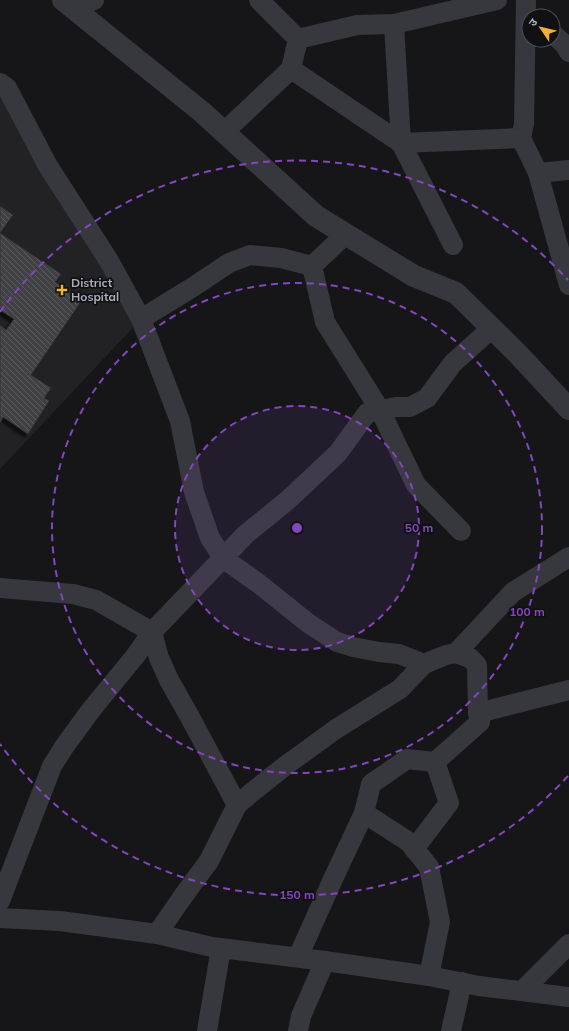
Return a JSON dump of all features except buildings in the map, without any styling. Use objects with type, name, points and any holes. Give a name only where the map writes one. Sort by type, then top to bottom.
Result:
[{"type":"street","points":[[68,4],[94,0]]},
{"type":"street","points":[[259,0],[298,39]]},
{"type":"street","points":[[298,39],[357,25],[394,24],[497,0]]},
{"type":"street","points":[[504,0],[529,8]]},
{"type":"street","points":[[68,4],[202,112],[316,216],[414,276],[456,293],[518,354],[569,409]]},
{"type":"street","points":[[394,24],[401,143],[453,245]]},
{"type":"street","points":[[224,132],[291,69],[298,39]]},
{"type":"street","points":[[561,41],[569,52]]},
{"type":"street","points":[[527,48],[524,124],[521,138],[538,173],[568,279]]},
{"type":"street","points":[[291,69],[401,143],[521,138]]},
{"type":"street","points":[[0,83],[7,88],[48,166],[109,261],[141,319],[180,421],[194,492],[210,538],[224,559],[258,583],[308,623],[337,642],[353,647],[399,654],[424,664]]},
{"type":"street","points":[[538,173],[569,170]]},
{"type":"street","points":[[312,266],[346,234]]},
{"type":"street","points":[[141,319],[229,263],[250,255],[281,258],[312,266]]},
{"type":"street","points":[[312,266],[325,322],[380,410],[416,485],[462,531]]},
{"type":"street","points":[[0,901],[52,766],[90,710],[136,655],[152,632],[224,559],[246,534],[288,500],[338,453],[367,413],[410,407],[427,398],[453,363],[492,328]]},
{"type":"street","points":[[456,653],[513,592],[569,557]]},
{"type":"street","points":[[0,588],[73,594],[96,600],[152,632],[169,680],[237,805]]},
{"type":"street","points":[[157,934],[209,861],[237,805],[285,766],[330,734],[400,689],[424,664],[446,655],[456,653],[470,658],[477,665],[478,713],[480,722],[435,762],[407,759],[371,784],[364,813],[298,957]]},
{"type":"street","points":[[478,713],[569,690]]},
{"type":"street","points":[[414,849],[449,803],[435,762]]},
{"type":"street","points":[[364,813],[409,842],[429,867],[440,922],[429,976]]},
{"type":"street","points":[[0,918],[60,921],[157,934],[221,948],[298,957],[569,997]]},
{"type":"street","points":[[522,991],[569,944]]},
{"type":"street","points":[[207,1031],[221,948]]},
{"type":"street","points":[[298,1031],[301,1016],[325,961]]},
{"type":"street","points":[[451,1031],[462,982]]},
{"type":"shaded area","name":"District Hospital","points":[[0,83],[141,319],[0,469]]},
{"type":"place","name":"District Hospital","points":[[62,290]]}]
